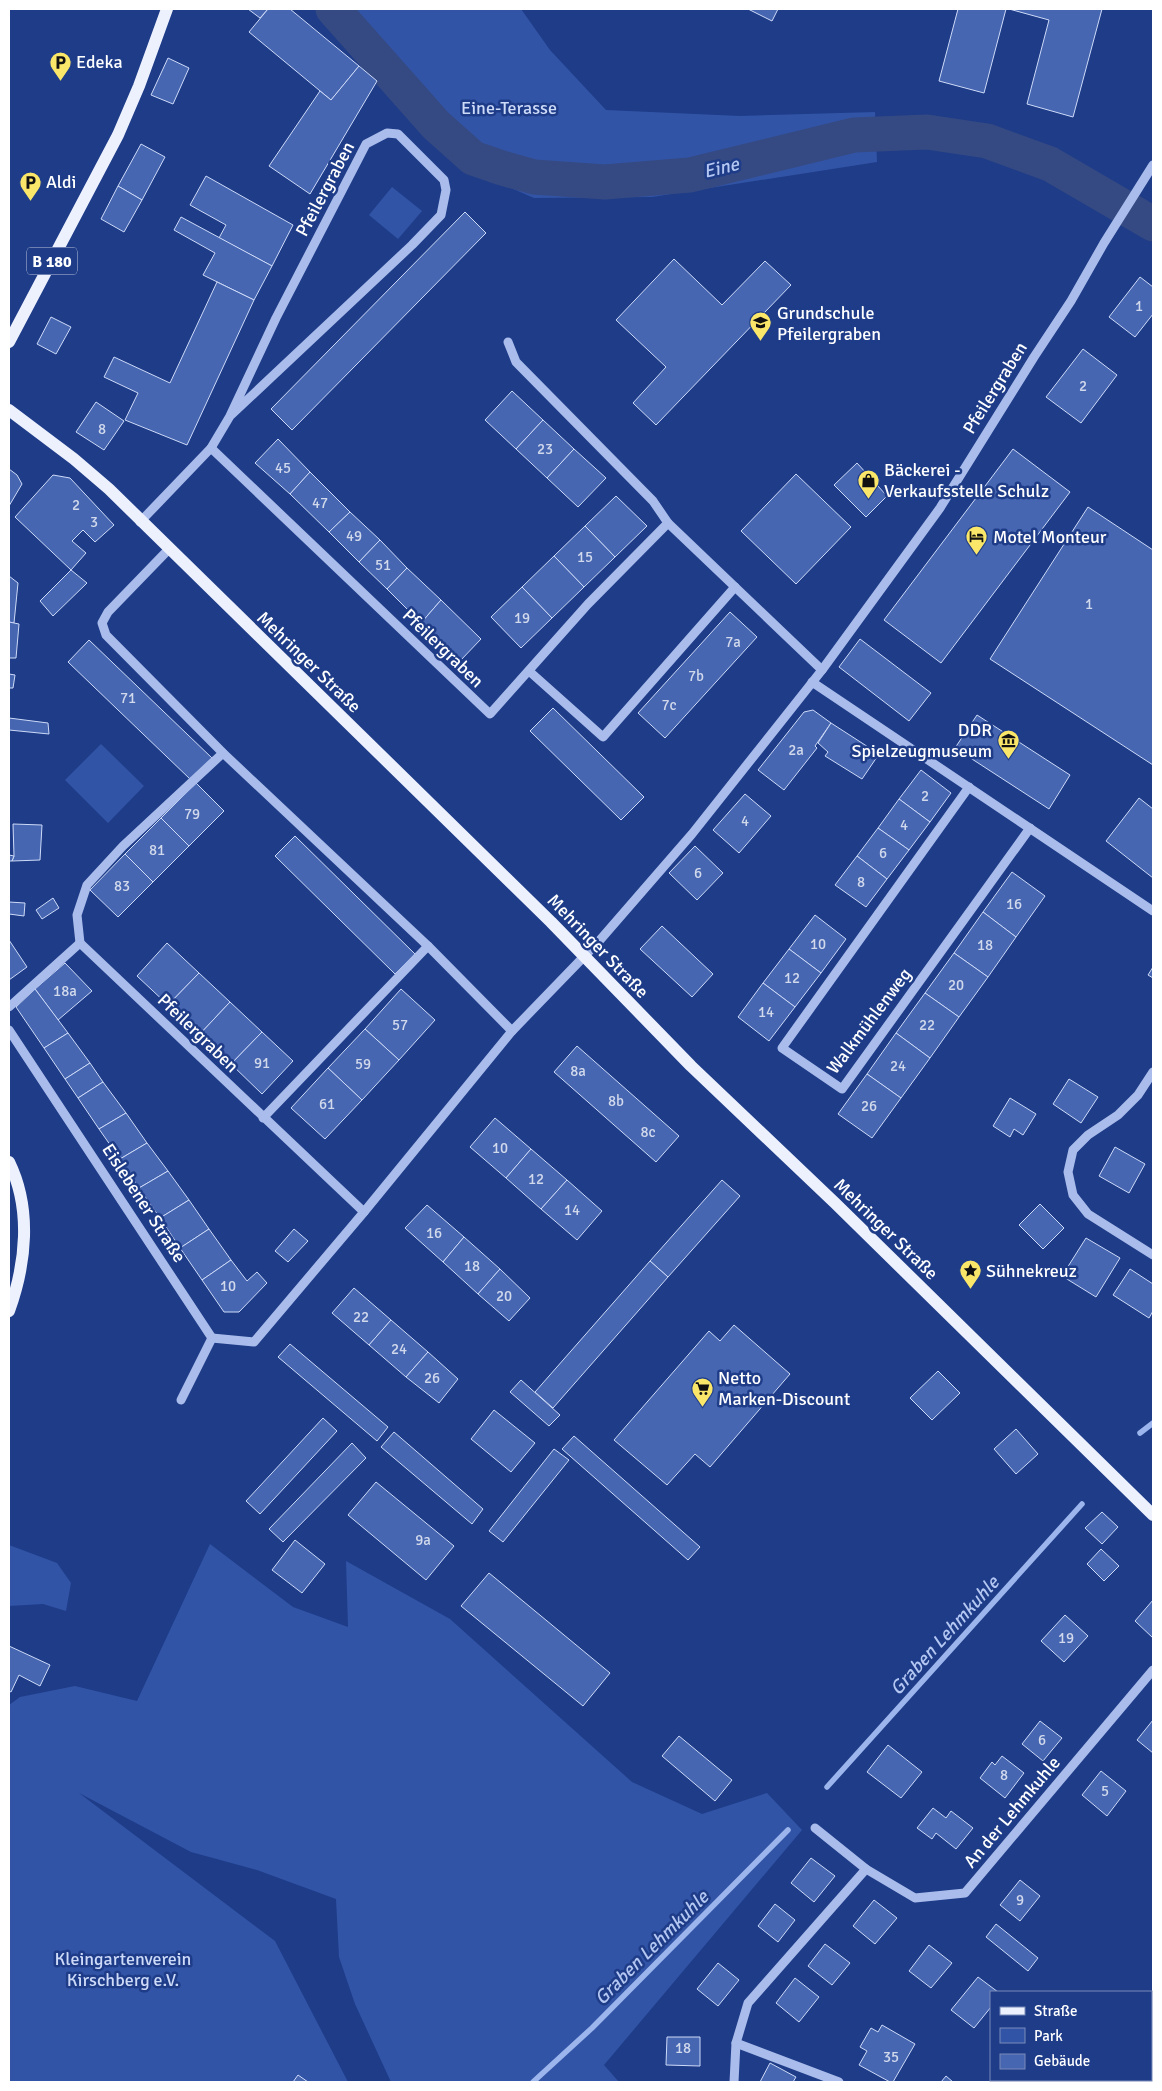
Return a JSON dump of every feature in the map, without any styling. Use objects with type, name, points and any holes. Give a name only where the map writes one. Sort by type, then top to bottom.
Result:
[{"type":"main road","name":"B 180","points":[[9,342],[118,135],[139,86],[167,9]]},
{"type":"main road","name":"Mehringer Straße","points":[[9,410],[74,459],[109,489],[140,522],[584,956],[691,1066],[828,1196],[1153,1515]]},
{"type":"main road","points":[[9,1162],[18,1188],[25,1238],[19,1279],[9,1311]]},
{"type":"street","name":"Pfeilergraben","points":[[230,416],[412,245],[442,214],[446,190],[444,180],[398,134],[387,133],[366,144],[276,318],[230,416],[212,448],[490,714],[588,604],[668,523]]},
{"type":"street","name":"Pfeilergraben","points":[[212,1338],[254,1342],[364,1212],[512,1031],[584,956],[692,834],[822,670],[940,508],[1034,357],[1071,302],[1104,243],[1153,165]]},
{"type":"street","points":[[508,342],[516,362],[653,501],[668,523],[822,670]]},
{"type":"street","points":[[140,522],[212,448]]},
{"type":"street","points":[[169,549],[108,612],[102,623],[106,635],[223,753],[428,946],[512,1031]]},
{"type":"street","points":[[529,671],[603,737],[735,587]]},
{"type":"street","points":[[812,682],[1153,911]]},
{"type":"street","points":[[9,1007],[80,942],[77,915],[87,885],[123,846],[223,753]]},
{"type":"street","name":"Walkmühlenweg","points":[[969,787],[782,1048],[834,1084],[842,1089],[1030,828]]},
{"type":"street","name":"Pfeilergraben","points":[[80,942],[262,1118],[364,1212]]},
{"type":"street","points":[[262,1118],[428,946]]},
{"type":"street","name":"Eislebener Straße","points":[[9,1030],[212,1338]]},
{"type":"street","points":[[1153,1072],[1138,1095],[1118,1115],[1088,1135],[1074,1150],[1068,1172],[1073,1196],[1088,1214],[1153,1255]]},
{"type":"street","points":[[181,1400],[212,1338]]},
{"type":"street","name":"An der Lehmkuhle","points":[[815,1828],[866,1869],[916,1898],[965,1893],[1153,1670]]},
{"type":"street","points":[[734,2082],[736,2043],[748,2002],[866,1869]]},
{"type":"street","points":[[736,2043],[839,2082]]},
{"type":"green space","name":"Eine-Terasse","points":[[329,9],[521,9],[550,50],[606,110],[740,116],[875,112],[877,162],[652,197],[534,198],[469,170],[383,59]]},
{"type":"green space","points":[[392,187],[422,211],[398,239],[369,215]]},
{"type":"green space","points":[[101,744],[144,786],[108,823],[65,780]]},
{"type":"green space","name":"Kleingartenverein Kirschberg e.V.","points":[[210,1544],[293,1607],[348,1627],[346,1561],[450,1619],[632,1782],[702,1814],[767,1793],[802,1830],[604,2065],[619,2082],[391,2082],[355,2004],[339,1957],[336,1899],[257,1870],[191,1852],[79,1793],[275,1941],[348,2082],[9,2082],[9,1705],[20,1697],[75,1686],[137,1701]]},
{"type":"green space","points":[[9,1545],[57,1563],[71,1583],[66,1611],[43,1604],[9,1606]]},
{"type":"building","points":[[248,9],[268,9],[260,18]]},
{"type":"building","points":[[268,9],[290,9],[359,66],[331,100],[249,32]]},
{"type":"building","points":[[748,9],[778,9],[772,21]]},
{"type":"building","points":[[958,9],[1006,9],[984,93],[939,81]]},
{"type":"building","points":[[1009,9],[1102,9],[1073,117],[1027,104],[1049,20]]},
{"type":"building","points":[[168,58],[189,68],[173,104],[151,95]]},
{"type":"building","points":[[359,66],[377,81],[310,194],[269,166],[320,91],[331,100]]},
{"type":"building","points":[[141,144],[165,157],[142,200],[118,186]]},
{"type":"building","points":[[206,176],[293,225],[272,266],[219,238],[226,225],[190,205]]},
{"type":"building","points":[[118,186],[142,200],[124,232],[101,219]]},
{"type":"building","points":[[465,212],[486,233],[292,430],[271,409]]},
{"type":"building","points":[[181,217],[272,266],[254,300],[203,275],[215,253],[174,230]]},
{"type":"building","name":"Grundschule Pfeilergraben","points":[[674,259],[722,305],[765,261],[791,285],[656,425],[633,403],[666,367],[616,320]]},
{"type":"building","points":[[1140,277],[1153,287],[1153,314],[1135,337],[1109,317]]},
{"type":"building","points":[[217,282],[254,300],[187,445],[125,420],[138,393],[104,377],[114,357],[170,383]]},
{"type":"building","points":[[51,317],[71,327],[56,354],[37,344]]},
{"type":"building","points":[[1083,349],[1117,375],[1081,423],[1046,397]]},
{"type":"building","points":[[512,391],[543,420],[516,449],[485,420]]},
{"type":"building","points":[[96,402],[124,421],[104,450],[76,432]]},
{"type":"building","points":[[543,420],[574,449],[547,478],[516,449]]},
{"type":"building","points":[[278,439],[310,472],[290,494],[255,463]]},
{"type":"building","points":[[574,449],[606,478],[578,507],[547,478]]},
{"type":"building","name":"Motel Monteur","points":[[1013,449],[1070,492],[941,663],[884,620]]},
{"type":"building","points":[[857,463],[887,496],[866,517],[834,485]]},
{"type":"building","points":[[9,469],[17,475],[22,484],[9,506]]},
{"type":"building","points":[[310,472],[350,512],[329,532],[290,494]]},
{"type":"building","points":[[796,474],[851,527],[796,584],[741,531]]},
{"type":"building","points":[[53,475],[70,478],[114,525],[95,542],[83,530],[72,541],[86,553],[71,570],[15,517]]},
{"type":"building","points":[[616,496],[647,526],[615,557],[585,526]]},
{"type":"building","points":[[1088,507],[1153,550],[1153,765],[990,659]]},
{"type":"building","points":[[350,512],[380,540],[359,562],[329,532]]},
{"type":"building","points":[[585,526],[615,557],[584,587],[554,556]]},
{"type":"building","points":[[380,540],[407,568],[387,589],[359,562]]},
{"type":"building","points":[[554,556],[584,587],[552,618],[522,587]]},
{"type":"building","points":[[407,568],[441,600],[421,623],[387,589]]},
{"type":"building","points":[[71,570],[87,583],[53,616],[40,601]]},
{"type":"building","points":[[9,576],[18,583],[14,623],[9,622]]},
{"type":"building","points":[[522,587],[552,618],[521,648],[491,617]]},
{"type":"building","points":[[441,600],[481,639],[460,661],[421,623]]},
{"type":"building","points":[[730,612],[757,637],[665,738],[638,713]]},
{"type":"building","points":[[9,622],[19,624],[16,658],[9,658]]},
{"type":"building","points":[[860,639],[931,693],[909,721],[839,667]]},
{"type":"building","points":[[89,640],[212,758],[190,779],[68,662]]},
{"type":"building","points":[[9,674],[15,675],[13,688],[9,688]]},
{"type":"building","points":[[553,708],[644,797],[621,820],[530,731]]},
{"type":"building","points":[[813,710],[831,723],[815,746],[817,748],[784,790],[758,770],[804,712]]},
{"type":"building","points":[[977,715],[1070,775],[1049,809],[955,748]]},
{"type":"building","points":[[9,718],[48,723],[49,734],[9,730]]},
{"type":"building","points":[[831,723],[879,754],[862,779],[825,756],[828,752],[818,743]]},
{"type":"building","points":[[921,770],[951,793],[930,822],[899,799]]},
{"type":"building","points":[[196,783],[224,811],[189,846],[161,818]]},
{"type":"building","points":[[745,794],[771,816],[739,853],[713,830]]},
{"type":"building","points":[[1139,798],[1153,809],[1153,878],[1106,841]]},
{"type":"building","points":[[899,799],[930,822],[909,850],[878,828]]},
{"type":"building","points":[[161,818],[189,846],[153,882],[125,854]]},
{"type":"building","points":[[13,824],[42,825],[40,860],[12,861],[14,856]]},
{"type":"building","points":[[878,828],[909,850],[887,879],[857,856]]},
{"type":"building","points":[[295,836],[415,954],[395,974],[275,856]]},
{"type":"building","points":[[695,846],[723,873],[697,900],[669,873]]},
{"type":"building","points":[[125,854],[153,882],[118,917],[90,890]]},
{"type":"building","points":[[9,855],[14,856],[12,861],[9,861]]},
{"type":"building","points":[[857,856],[887,879],[866,907],[835,885]]},
{"type":"building","points":[[1012,872],[1045,896],[1016,937],[983,912]]},
{"type":"building","points":[[53,898],[59,908],[42,919],[36,910]]},
{"type":"building","points":[[9,902],[25,903],[24,916],[9,914]]},
{"type":"building","points":[[983,912],[1016,937],[988,977],[954,953]]},
{"type":"building","points":[[815,915],[846,939],[821,973],[789,949]]},
{"type":"building","points":[[662,926],[713,974],[692,997],[640,949]]},
{"type":"building","points":[[9,940],[27,967],[9,980]]},
{"type":"building","points":[[167,943],[199,973],[168,1005],[137,976]]},
{"type":"building","points":[[789,949],[821,973],[795,1007],[763,983]]},
{"type":"building","points":[[954,953],[988,977],[959,1017],[925,993]]},
{"type":"building","points":[[65,963],[92,991],[58,1020],[35,989]]},
{"type":"building","points":[[1153,967],[1153,978],[1148,975]]},
{"type":"building","points":[[199,973],[230,1002],[199,1035],[168,1005]]},
{"type":"building","points":[[763,983],[795,1007],[769,1041],[738,1017]]},
{"type":"building","points":[[35,989],[68,1033],[44,1048],[16,1007]]},
{"type":"building","points":[[401,989],[435,1020],[399,1060],[365,1029]]},
{"type":"building","points":[[925,993],[959,1017],[930,1058],[896,1033]]},
{"type":"building","points":[[230,1002],[262,1032],[231,1064],[199,1035]]},
{"type":"building","points":[[365,1029],[399,1060],[362,1100],[328,1068]]},
{"type":"building","points":[[262,1032],[293,1061],[262,1094],[231,1064]]},
{"type":"building","points":[[68,1033],[90,1063],[65,1079],[44,1048]]},
{"type":"building","points":[[896,1033],[930,1058],[901,1098],[867,1074]]},
{"type":"building","points":[[577,1046],[679,1136],[656,1162],[554,1072]]},
{"type":"building","points":[[90,1063],[103,1082],[78,1098],[65,1079]]},
{"type":"building","points":[[328,1068],[362,1100],[325,1139],[291,1108]]},
{"type":"building","points":[[867,1074],[901,1098],[872,1138],[838,1114]]},
{"type":"building","points":[[1069,1079],[1098,1097],[1081,1123],[1053,1104]]},
{"type":"building","points":[[103,1082],[126,1113],[99,1129],[78,1098]]},
{"type":"building","points":[[1010,1098],[1036,1114],[1023,1135],[1014,1129],[1010,1137],[993,1126]]},
{"type":"building","points":[[126,1113],[147,1143],[120,1159],[99,1129]]},
{"type":"building","points":[[495,1118],[531,1149],[506,1178],[470,1147]]},
{"type":"building","points":[[147,1143],[168,1171],[139,1188],[120,1159]]},
{"type":"building","points":[[1115,1147],[1145,1164],[1129,1193],[1099,1176]]},
{"type":"building","points":[[531,1149],[567,1180],[541,1209],[506,1178]]},
{"type":"building","points":[[168,1171],[189,1200],[160,1218],[139,1188]]},
{"type":"building","points":[[567,1180],[602,1211],[577,1240],[541,1209]]},
{"type":"building","points":[[722,1180],[740,1196],[668,1277],[650,1261]]},
{"type":"building","points":[[189,1200],[209,1229],[180,1248],[160,1218]]},
{"type":"building","points":[[1040,1204],[1064,1228],[1043,1249],[1019,1225]]},
{"type":"building","points":[[427,1205],[464,1237],[443,1262],[405,1228]]},
{"type":"building","points":[[209,1229],[231,1260],[202,1280],[180,1248]]},
{"type":"building","points":[[294,1229],[308,1241],[288,1262],[275,1251]]},
{"type":"building","points":[[464,1237],[500,1269],[478,1294],[443,1262]]},
{"type":"building","points":[[1086,1238],[1120,1258],[1096,1297],[1062,1276]]},
{"type":"building","points":[[231,1260],[247,1281],[257,1272],[267,1283],[239,1312],[224,1312],[202,1280]]},
{"type":"building","points":[[650,1261],[668,1277],[553,1408],[535,1392]]},
{"type":"building","points":[[500,1269],[530,1298],[509,1321],[478,1294]]},
{"type":"building","points":[[1130,1269],[1153,1284],[1153,1311],[1149,1318],[1113,1295]]},
{"type":"building","points":[[354,1288],[391,1320],[369,1345],[332,1313]]},
{"type":"building","points":[[391,1320],[428,1352],[406,1377],[369,1345]]},
{"type":"building","name":"Netto Marken-Discount","points":[[734,1325],[790,1374],[710,1467],[695,1454],[667,1485],[614,1440],[709,1331],[720,1341]]},
{"type":"building","points":[[290,1344],[388,1427],[377,1441],[278,1357]]},
{"type":"building","points":[[428,1352],[458,1379],[439,1403],[406,1377]]},
{"type":"building","points":[[938,1371],[960,1393],[932,1420],[910,1398]]},
{"type":"building","points":[[521,1380],[560,1415],[549,1426],[510,1392]]},
{"type":"building","points":[[494,1410],[535,1443],[511,1472],[471,1439]]},
{"type":"building","points":[[323,1418],[337,1431],[260,1514],[246,1501]]},
{"type":"building","points":[[1016,1429],[1038,1454],[1016,1474],[994,1449]]},
{"type":"building","points":[[394,1432],[483,1509],[472,1524],[381,1447]]},
{"type":"building","points":[[574,1436],[700,1547],[688,1560],[562,1449]]},
{"type":"building","points":[[352,1443],[366,1458],[283,1542],[269,1529]]},
{"type":"building","points":[[554,1449],[569,1460],[503,1542],[489,1531]]},
{"type":"building","points":[[376,1482],[454,1546],[426,1580],[348,1515]]},
{"type":"building","points":[[1102,1512],[1118,1527],[1102,1544],[1085,1528]]},
{"type":"building","points":[[295,1540],[325,1564],[302,1593],[272,1570]]},
{"type":"building","points":[[1101,1549],[1119,1566],[1104,1581],[1087,1564]]},
{"type":"building","points":[[489,1573],[610,1673],[583,1706],[461,1606]]},
{"type":"building","points":[[1153,1600],[1153,1638],[1135,1621]]},
{"type":"building","points":[[1065,1615],[1088,1636],[1064,1662],[1041,1641]]},
{"type":"building","points":[[9,1646],[50,1665],[40,1686],[19,1675],[11,1692],[9,1691]]},
{"type":"building","points":[[1153,1720],[1153,1753],[1137,1740]]},
{"type":"building","points":[[1040,1721],[1062,1738],[1043,1761],[1022,1744]]},
{"type":"building","points":[[679,1736],[732,1780],[715,1801],[662,1756]]},
{"type":"building","points":[[888,1745],[922,1772],[901,1798],[867,1772]]},
{"type":"building","points":[[1002,1756],[1024,1773],[1005,1798],[980,1778],[992,1762],[995,1765]]},
{"type":"building","points":[[1101,1771],[1126,1791],[1107,1816],[1082,1795]]},
{"type":"building","points":[[933,1808],[946,1818],[951,1811],[973,1828],[956,1849],[936,1833],[932,1839],[917,1828]]},
{"type":"building","points":[[811,1858],[835,1876],[814,1902],[791,1883]]},
{"type":"building","points":[[1020,1880],[1040,1896],[1020,1921],[1000,1905]]},
{"type":"building","points":[[874,1900],[897,1918],[875,1944],[853,1926]]},
{"type":"building","points":[[775,1904],[795,1920],[778,1942],[758,1926]]},
{"type":"building","points":[[996,1924],[1038,1958],[1028,1971],[986,1937]]},
{"type":"building","points":[[825,1944],[850,1963],[832,1985],[808,1966]]},
{"type":"building","points":[[929,1945],[952,1963],[931,1988],[909,1971]]},
{"type":"building","points":[[718,1963],[739,1980],[718,2006],[697,1989]]},
{"type":"building","points":[[978,1977],[997,1991],[990,1991],[990,2008],[974,2028],[951,2010]]},
{"type":"building","points":[[795,1978],[819,1997],[799,2022],[776,2003]]},
{"type":"building","points":[[882,2025],[915,2044],[893,2082],[859,2065],[867,2051],[860,2047],[871,2028],[878,2032]]},
{"type":"building","points":[[667,2037],[700,2037],[700,2066],[666,2065]]},
{"type":"building","points":[[770,2063],[796,2077],[793,2082],[760,2082]]},
{"type":"building","points":[[298,2075],[308,2082],[293,2082]]},
{"type":"building","points":[[946,2076],[953,2082],[941,2082]]},
{"type":"waterway","name":"Eine","points":[[333,9],[436,125],[473,158],[534,177],[605,182],[690,175],[854,135],[927,132],[987,141],[1050,164],[1153,224]]},
{"type":"waterway","name":"Graben Lehmkuhle","points":[[1140,1433],[1153,1423]]},
{"type":"waterway","name":"Graben Lehmkuhle","points":[[827,1787],[1082,1504]]},
{"type":"waterway","name":"Graben Lehmkuhle","points":[[533,2082],[592,2028],[788,1830]]},
{"type":"place","name":"Edeka","points":[[60,81]]},
{"type":"place","name":"Aldi","points":[[30,201]]},
{"type":"place","name":"Grundschule Pfeilergraben","points":[[761,342]]},
{"type":"place","name":"Bäckerei - Verkaufsstelle Schulz","points":[[868,499]]},
{"type":"place","name":"Motel Monteur","points":[[977,556]]},
{"type":"place","name":"DDR Spielzeugmuseum","points":[[1008,759]]},
{"type":"place","name":"Sühnekreuz","points":[[970,1290]]},
{"type":"place","name":"Netto Marken-Discount","points":[[702,1407]]}]
